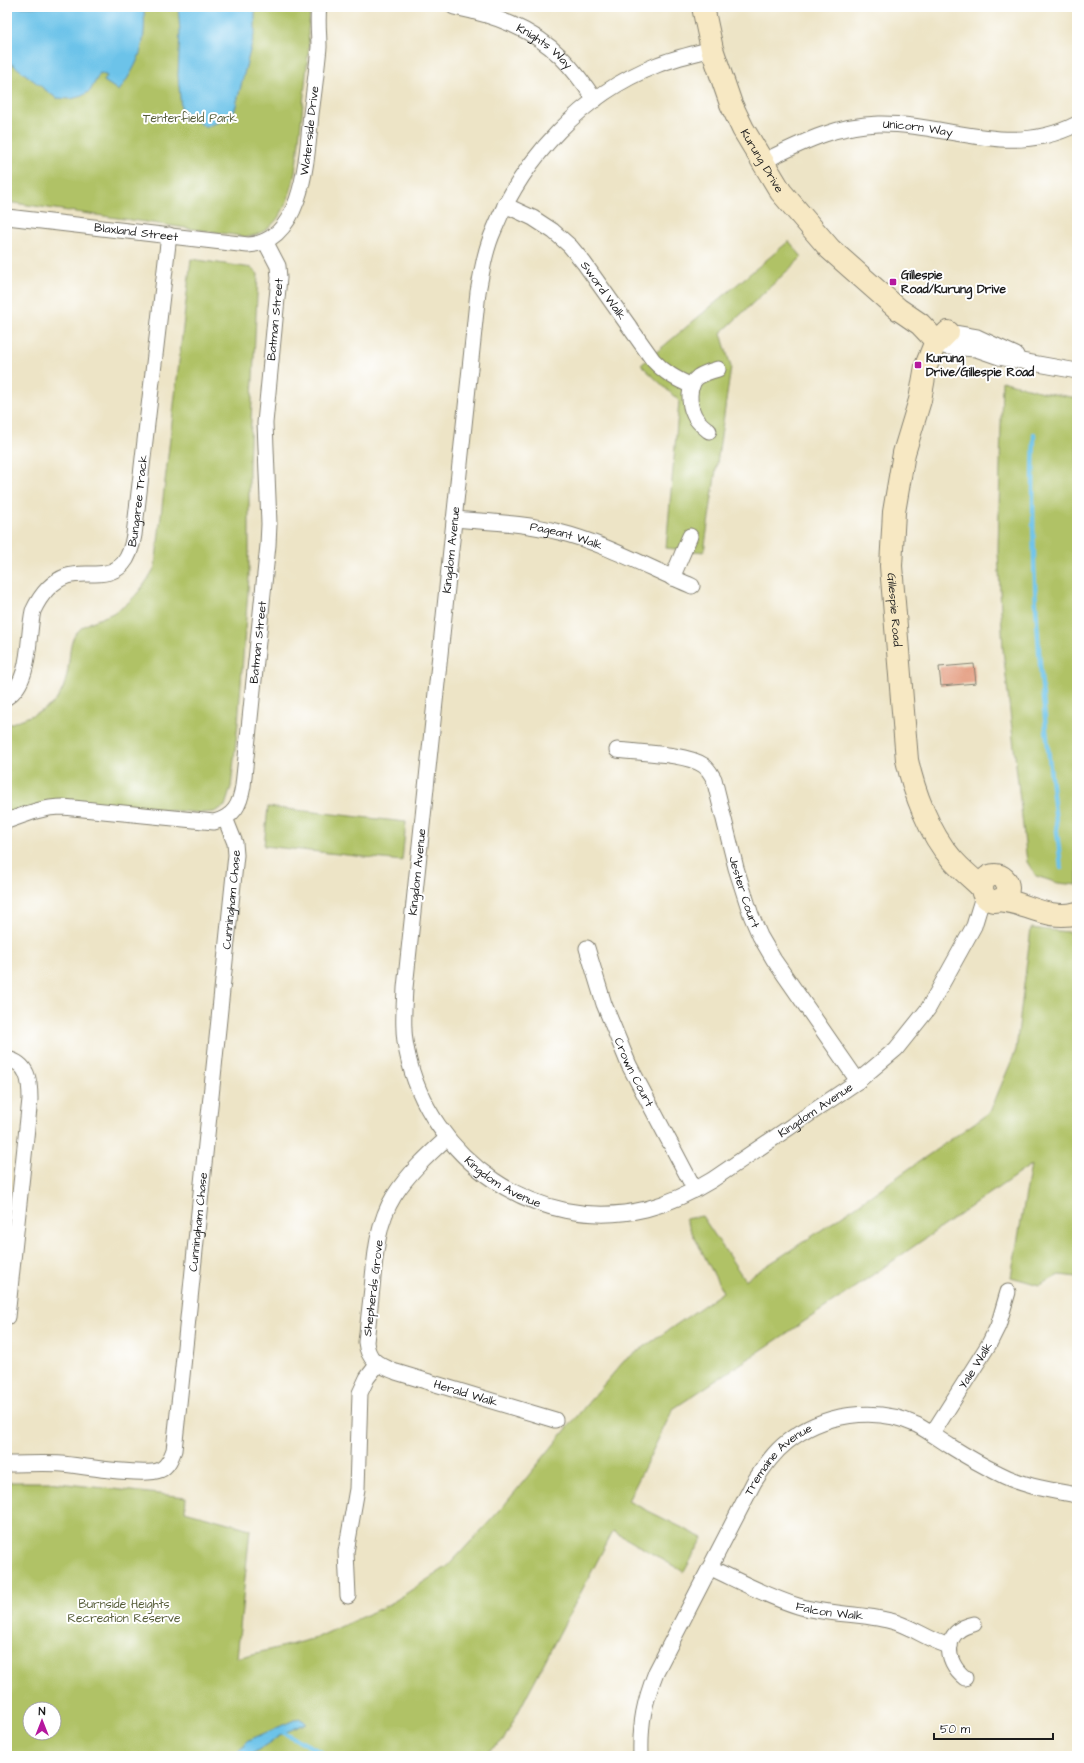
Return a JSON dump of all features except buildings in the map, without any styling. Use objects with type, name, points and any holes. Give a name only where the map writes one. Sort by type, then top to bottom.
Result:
[{"type":"street","name":"Waterside Drive","points":[[266,241],[274,236],[283,226],[298,198],[303,182],[307,162],[318,48],[319,7]]},
{"type":"street","name":"Knights Way","points":[[454,7],[494,17],[520,28],[542,41],[561,56],[577,74],[595,100]]},
{"type":"street","name":"Kurung Drive","points":[[703,7],[712,48],[731,104],[743,129],[781,192],[830,249],[898,309],[944,341]]},
{"type":"street","name":"Kingdom Avenue","points":[[712,48],[656,65],[620,83],[595,100],[549,141],[518,180],[493,231],[484,259],[478,292],[404,1011],[404,1030],[407,1051],[413,1074],[421,1096],[431,1115],[447,1138],[467,1160],[501,1185],[522,1196],[563,1209],[603,1214],[644,1209],[660,1205],[695,1190],[858,1081],[896,1049],[921,1018],[974,926],[981,903],[993,890]]},
{"type":"street","name":"Unicorn Way","points":[[762,162],[807,139],[833,130],[860,126],[897,125],[992,139],[1021,140],[1046,136],[1077,124]]},
{"type":"street","name":"Sword Walk","points":[[505,205],[533,218],[553,231],[570,246],[663,371],[673,378],[692,386]]},
{"type":"street","name":"Blaxland Street","points":[[7,216],[248,245],[266,241]]},
{"type":"street","name":"Bungaree Track","points":[[7,697],[15,690],[22,679],[33,611],[45,590],[67,576],[107,573],[121,565],[129,555],[134,535],[169,235]]},
{"type":"street","name":"Batman Street","points":[[225,818],[238,807],[242,793],[268,545],[269,524],[265,423],[279,278],[278,266],[266,241]]},
{"type":"street","points":[[944,341],[977,337],[1027,361],[1077,371]]},
{"type":"street","name":"Gillespie Road","points":[[944,341],[926,366],[920,400],[912,422],[898,482],[892,534],[891,566],[906,760],[917,798],[936,839],[950,858],[993,890],[1024,893],[1077,906]]},
{"type":"street","points":[[710,431],[701,425],[694,417],[690,396],[692,386],[697,378],[718,369]]},
{"type":"street","name":"Pageant Walk","points":[[454,519],[531,527],[559,532],[608,550],[692,586]]},
{"type":"street","points":[[672,578],[690,536]]},
{"type":"street","name":"Jester Court","points":[[617,750],[687,758],[703,765],[710,771],[714,779],[736,868],[751,915],[760,936],[774,960],[858,1081]]},
{"type":"street","points":[[7,821],[50,807],[205,822],[214,822],[225,818]]},
{"type":"street","name":"Cunningham Chase","points":[[7,1464],[61,1464],[142,1473],[161,1470],[168,1464],[172,1457],[182,1376],[236,855],[235,843],[225,818]]},
{"type":"street","points":[[993,890],[1021,905],[1045,914],[1060,915],[1077,913]]},
{"type":"street","name":"Crown Court","points":[[587,948],[604,1004],[624,1053],[695,1190]]},
{"type":"street","points":[[7,1059],[13,1060],[24,1069],[30,1082],[30,1099],[7,1317]]},
{"type":"street","name":"Shepherds Grove","points":[[377,1364],[369,1355],[366,1342],[376,1253],[385,1215],[393,1198],[405,1180],[424,1158],[447,1138]]},
{"type":"street","name":"Yale Walk","points":[[932,1434],[990,1344],[998,1326],[1008,1292]]},
{"type":"street","points":[[348,1596],[346,1552],[357,1489],[360,1393],[367,1378],[377,1364]]},
{"type":"street","name":"Herald Walk","points":[[377,1364],[396,1372],[556,1420]]},
{"type":"street","name":"Tremaine Avenue","points":[[641,1756],[642,1716],[647,1695],[656,1672],[711,1568],[754,1482],[772,1456],[787,1442],[816,1424],[866,1414],[894,1418],[916,1425],[965,1456],[999,1474],[1024,1484],[1077,1495]]},
{"type":"street","name":"Falcon Walk","points":[[711,1568],[797,1606],[828,1612],[890,1620],[904,1625],[934,1641],[950,1646]]},
{"type":"street","points":[[965,1678],[952,1664],[950,1646],[955,1632],[964,1626],[974,1624]]},
{"type":"green space","name":"Tenterfield Park","points":[[7,7],[311,7],[308,31],[309,46],[295,173],[291,191],[285,207],[276,221],[264,231],[248,237],[7,202]]},
{"type":"green space","points":[[789,241],[802,257],[721,333],[731,367],[704,552],[666,548],[679,401],[641,365]]},
{"type":"green space","points":[[191,259],[252,268],[258,274],[249,463],[249,577],[238,723],[231,787],[225,806],[214,812],[202,813],[119,806],[7,816],[7,725],[32,715],[51,705],[63,689],[71,646],[77,632],[92,622],[115,612],[131,600],[148,579],[155,567]]},
{"type":"green space","points":[[1002,381],[1042,392],[1077,398],[1077,885],[1058,883],[1036,876],[1027,862],[1003,650],[998,551]]},
{"type":"green space","points":[[268,807],[406,822],[402,861],[264,846]]},
{"type":"green space","name":"Burnside Heights Recreation Reserve","points":[[1031,928],[1077,933],[1077,1277],[1060,1275],[1039,1285],[1011,1277],[1031,1165],[838,1299],[673,1409],[628,1501],[703,1538],[684,1572],[613,1531],[503,1741],[481,1756],[7,1756],[7,1482],[49,1482],[186,1497],[185,1511],[250,1529],[237,1658],[316,1638],[390,1604],[448,1566],[501,1509],[624,1361],[723,1292],[685,1219],[702,1216],[745,1280],[820,1231],[990,1112],[1016,1050]]},
{"type":"water","points":[[7,7],[144,7],[143,42],[137,61],[119,91],[104,81],[107,76],[100,73],[90,91],[82,96],[71,99],[56,98],[7,60]]},
{"type":"water","points":[[178,7],[255,7],[255,31],[233,117],[205,127],[181,109],[178,75],[180,31]]},
{"type":"water","points":[[299,1718],[307,1723],[284,1733],[249,1756],[232,1756],[249,1740]]},
{"type":"waterway","points":[[1034,434],[1033,535],[1036,611],[1045,723],[1061,868]]},
{"type":"waterway","points":[[284,1733],[321,1752]]},
{"type":"place","name":"Gillespie Road/Kurung Drive","points":[[893,282]]},
{"type":"place","name":"Kurung Drive/Gillespie Road","points":[[918,365]]}]
